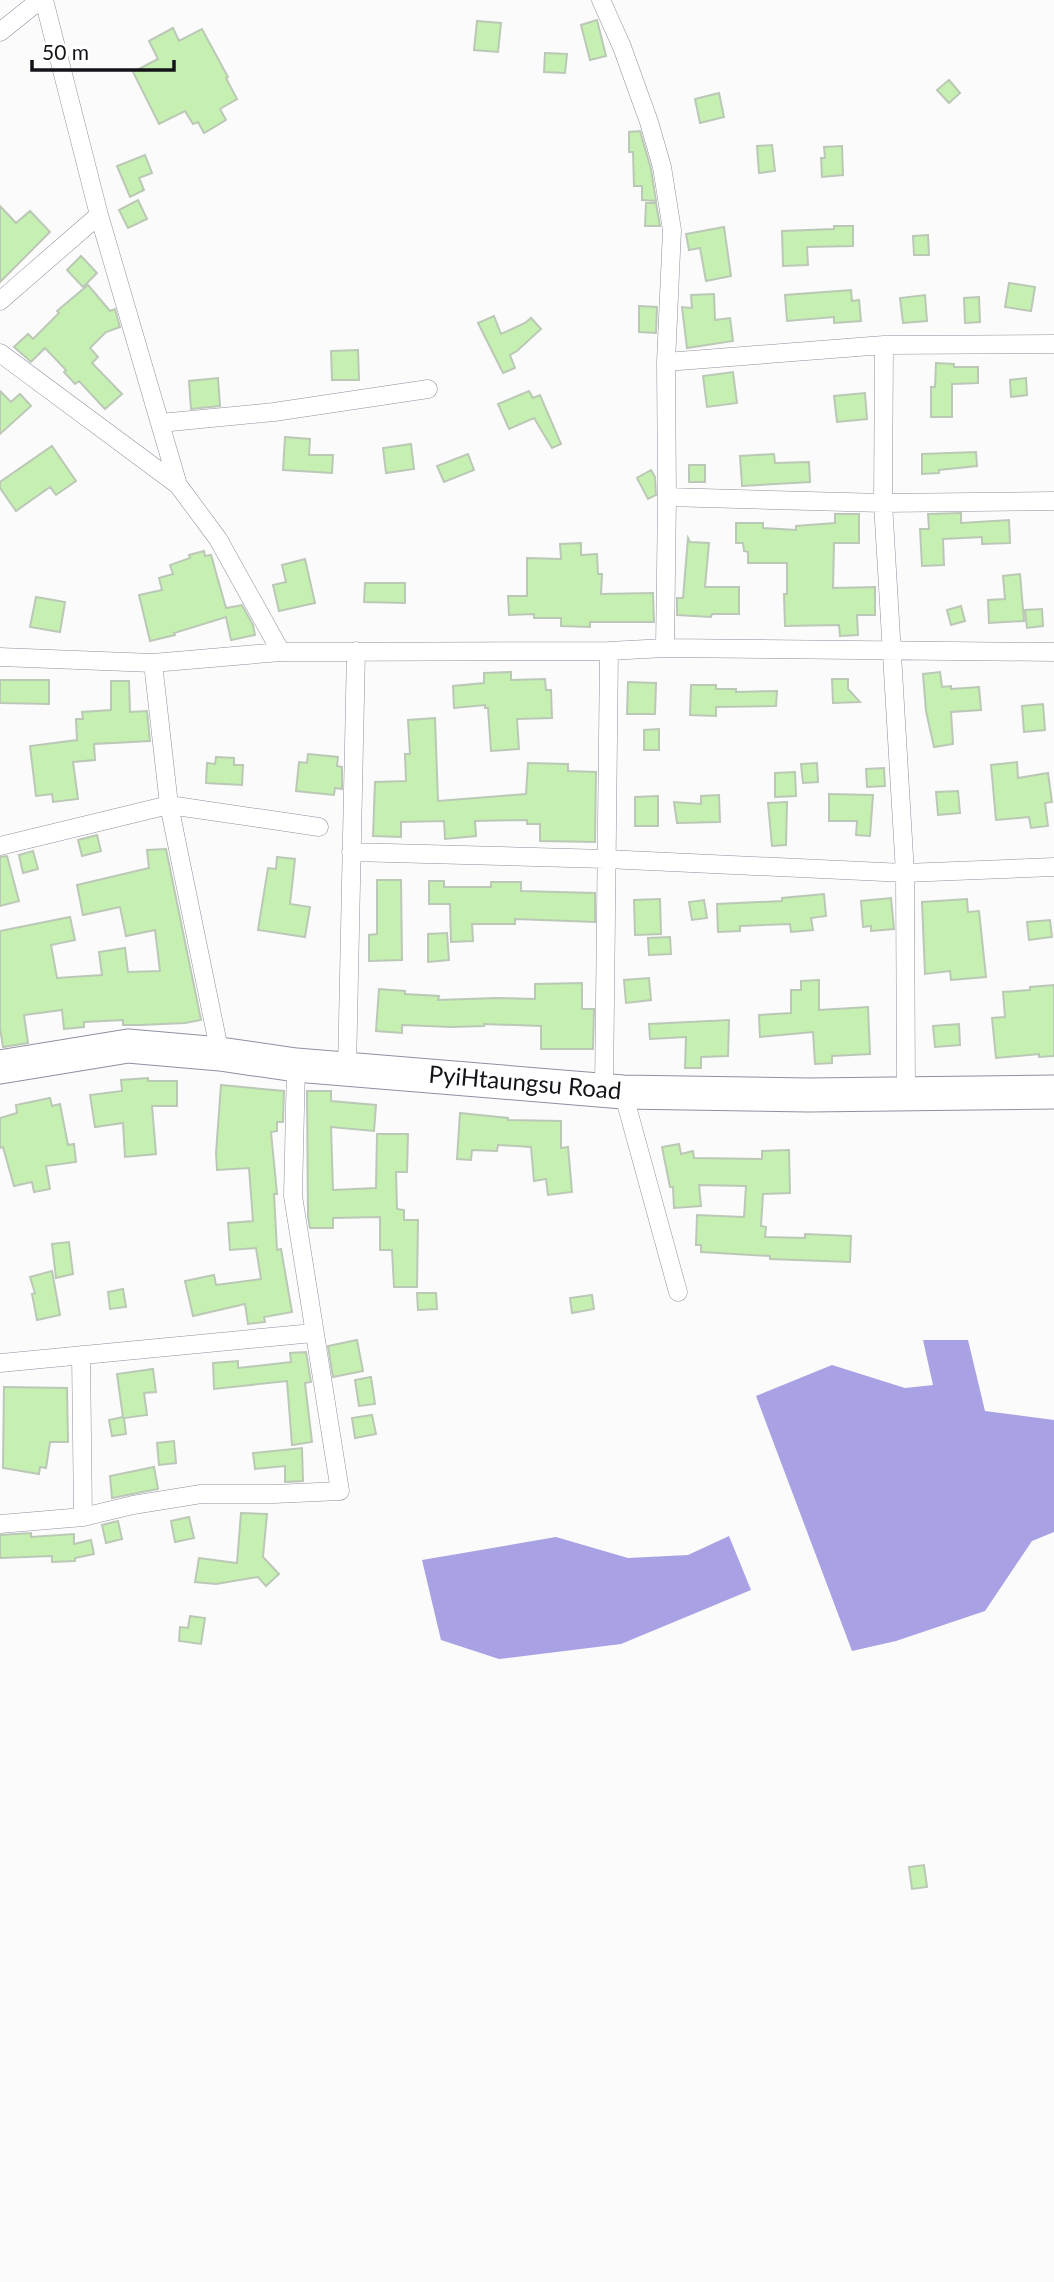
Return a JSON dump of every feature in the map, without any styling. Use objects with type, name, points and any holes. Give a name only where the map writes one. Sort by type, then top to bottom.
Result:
[{"type":"highway","name":"PyiHtaungsu Road","points":[[0,1067],[128,1046],[220,1054],[296,1065],[614,1090],[809,1095],[1054,1092]]},
{"type":"street","points":[[0,32],[42,0],[99,215],[178,485]]},
{"type":"street","points":[[601,0],[627,60],[649,122],[662,167],[672,230],[666,362],[665,648]]},
{"type":"street","points":[[0,301],[99,215]]},
{"type":"street","points":[[666,362],[884,345],[1054,344]]},
{"type":"street","points":[[884,345],[883,503],[905,873],[906,1094]]},
{"type":"street","points":[[0,353],[178,485],[218,538],[281,652]]},
{"type":"street","points":[[160,423],[274,412],[428,389]]},
{"type":"street","points":[[667,497],[883,503],[1054,501]]},
{"type":"street","points":[[0,657],[153,663],[281,652],[355,651],[609,651],[665,648],[1054,652]]},
{"type":"street","points":[[347,1069],[355,651]]},
{"type":"street","points":[[609,651],[606,859],[614,1090],[678,1292]]},
{"type":"street","points":[[153,663],[169,805],[220,1054]]},
{"type":"street","points":[[0,846],[169,805],[319,827]]},
{"type":"street","points":[[351,852],[606,859],[905,873],[1054,867]]},
{"type":"street","points":[[0,1524],[83,1517],[133,1505],[201,1494],[340,1491],[293,1196],[296,1065]]},
{"type":"street","points":[[0,1363],[313,1334]]},
{"type":"street","points":[[81,1355],[83,1517]]},
{"type":"shaded area","points":[[923,1340],[968,1340],[985,1411],[1054,1420],[1054,1532],[1032,1541],[985,1611],[896,1641],[852,1651],[756,1396],[832,1365],[905,1388],[933,1385]]},
{"type":"shaded area","points":[[729,1536],[751,1590],[621,1644],[499,1659],[441,1640],[422,1560],[556,1537],[628,1558],[688,1555]]},
{"type":"building","points":[[597,20],[606,56],[590,60],[581,25]]},
{"type":"building","points":[[477,21],[501,23],[498,52],[474,50]]},
{"type":"building","points":[[173,28],[179,41],[202,29],[237,99],[220,109],[226,120],[204,133],[198,122],[193,124],[185,111],[159,124],[133,72],[158,59],[149,41]]},
{"type":"building","points":[[545,53],[567,54],[565,73],[544,72]]},
{"type":"building","points":[[949,80],[960,93],[949,103],[937,90]]},
{"type":"building","points":[[719,93],[724,117],[700,123],[695,99]]},
{"type":"building","points":[[640,131],[651,169],[656,201],[642,200],[642,186],[634,186],[633,152],[629,152],[629,132]]},
{"type":"building","points":[[772,145],[775,171],[759,173],[757,146]]},
{"type":"building","points":[[842,146],[843,175],[822,177],[821,158],[825,158],[824,147]]},
{"type":"building","points":[[145,155],[152,173],[139,178],[144,190],[130,197],[117,166]]},
{"type":"building","points":[[138,200],[147,219],[128,228],[119,210]]},
{"type":"building","points":[[646,203],[656,203],[660,226],[645,226]]},
{"type":"building","points":[[0,206],[16,223],[30,211],[50,232],[0,282]]},
{"type":"building","points":[[834,226],[853,226],[853,246],[807,247],[808,265],[783,266],[782,231],[834,229]]},
{"type":"building","points":[[724,227],[731,276],[706,281],[700,248],[689,250],[686,234]]},
{"type":"building","points":[[928,235],[929,255],[914,255],[913,236]]},
{"type":"building","points":[[81,256],[97,273],[83,287],[67,270]]},
{"type":"building","points":[[1009,283],[1035,287],[1031,311],[1005,307]]},
{"type":"building","points":[[88,285],[110,311],[115,309],[120,327],[106,332],[90,348],[98,357],[92,363],[122,394],[105,409],[79,381],[75,384],[45,348],[31,362],[14,347],[28,334],[33,339],[59,313],[57,311]]},
{"type":"building","points":[[851,290],[852,301],[859,300],[861,321],[834,323],[834,317],[787,321],[785,295]]},
{"type":"building","points":[[714,294],[715,320],[730,318],[733,341],[687,348],[682,307],[692,308],[691,295]]},
{"type":"building","points":[[925,295],[927,321],[903,323],[900,298]]},
{"type":"building","points":[[979,297],[980,322],[965,323],[964,298]]},
{"type":"building","points":[[639,306],[657,307],[656,333],[639,332]]},
{"type":"building","points":[[494,316],[501,334],[531,318],[541,329],[510,355],[515,368],[503,373],[478,323]]},
{"type":"building","points":[[358,350],[359,380],[332,380],[331,351]]},
{"type":"building","points":[[936,363],[954,364],[954,367],[978,367],[978,383],[952,384],[952,417],[931,417],[931,387],[935,387]]},
{"type":"building","points":[[733,372],[737,403],[707,407],[703,376]]},
{"type":"building","points":[[218,378],[220,406],[191,409],[189,381]]},
{"type":"building","points":[[1026,378],[1027,395],[1011,397],[1010,380]]},
{"type":"building","points":[[0,391],[11,402],[20,394],[31,406],[0,434]]},
{"type":"building","points":[[529,391],[533,398],[540,395],[561,444],[552,448],[534,418],[509,429],[498,404]]},
{"type":"building","points":[[865,393],[867,419],[837,422],[834,396]]},
{"type":"building","points":[[285,437],[310,439],[309,455],[333,455],[332,473],[283,470]]},
{"type":"building","points":[[411,444],[414,469],[386,473],[383,448]]},
{"type":"building","points":[[52,446],[76,481],[56,495],[50,487],[16,511],[0,488],[0,482]]},
{"type":"building","points":[[976,452],[977,466],[922,474],[922,454]]},
{"type":"building","points":[[468,454],[474,470],[444,482],[437,466]]},
{"type":"building","points":[[774,454],[775,463],[809,462],[810,482],[742,486],[740,456]]},
{"type":"building","points":[[689,465],[705,465],[705,482],[689,482]]},
{"type":"building","points":[[651,470],[655,477],[656,495],[648,499],[637,478]]},
{"type":"building","points":[[961,513],[961,523],[1009,520],[1010,543],[982,544],[982,537],[943,539],[944,565],[922,566],[920,529],[929,529],[928,514]]},
{"type":"building","points":[[835,514],[859,514],[859,543],[834,543],[833,588],[875,587],[875,615],[857,615],[858,635],[840,636],[839,625],[785,626],[787,563],[748,563],[748,552],[744,551],[743,543],[736,543],[736,523],[763,523],[763,528],[796,530],[796,526],[835,523]]},
{"type":"building","points":[[688,538],[690,542],[709,543],[705,587],[739,587],[739,614],[712,614],[711,617],[677,615],[677,598],[683,598]]},
{"type":"building","points":[[581,543],[581,555],[597,554],[598,574],[602,574],[601,594],[653,593],[654,622],[590,622],[590,627],[561,626],[561,618],[534,618],[534,614],[509,615],[508,596],[527,596],[527,558],[561,559],[560,544]]},
{"type":"building","points":[[204,551],[205,556],[211,555],[226,608],[242,605],[253,625],[255,635],[231,640],[226,617],[150,641],[139,595],[162,590],[159,578],[173,574],[170,565]]},
{"type":"building","points":[[305,559],[315,603],[279,611],[273,585],[286,582],[282,565]]},
{"type":"building","points":[[1020,574],[1024,621],[989,623],[988,600],[1005,599],[1003,576]]},
{"type":"building","points":[[365,583],[405,583],[405,603],[364,602]]},
{"type":"building","points":[[36,597],[65,602],[60,632],[30,627]]},
{"type":"building","points":[[961,606],[965,621],[951,625],[947,610]]},
{"type":"building","points":[[1042,609],[1043,626],[1027,628],[1025,610]]},
{"type":"building","points":[[511,672],[511,680],[545,679],[546,690],[551,690],[552,718],[517,719],[519,749],[491,751],[488,708],[485,708],[485,705],[454,708],[453,686],[484,683],[484,673]]},
{"type":"building","points":[[940,672],[942,687],[979,687],[981,710],[951,712],[953,744],[934,747],[926,711],[923,674]]},
{"type":"building","points":[[832,679],[848,679],[848,689],[860,702],[833,703]]},
{"type":"building","points":[[0,680],[49,680],[49,704],[0,703]]},
{"type":"building","points":[[111,681],[129,681],[130,712],[147,711],[150,741],[94,744],[95,760],[73,762],[78,799],[53,802],[52,794],[36,796],[30,746],[77,740],[76,719],[83,719],[82,712],[111,710]]},
{"type":"building","points":[[628,682],[656,683],[655,714],[627,714]]},
{"type":"building","points":[[691,685],[716,685],[716,689],[736,689],[736,692],[777,691],[776,706],[716,707],[716,716],[690,715]]},
{"type":"building","points":[[1043,704],[1045,730],[1024,732],[1022,706]]},
{"type":"building","points":[[435,718],[438,801],[526,794],[528,763],[568,764],[568,771],[596,772],[595,842],[540,841],[540,824],[527,824],[527,820],[475,821],[476,836],[445,839],[444,821],[401,822],[401,837],[373,836],[375,782],[406,781],[405,754],[410,754],[408,720]]},
{"type":"building","points":[[659,729],[659,750],[644,750],[644,730]]},
{"type":"building","points":[[308,754],[338,757],[337,766],[342,767],[342,789],[335,788],[334,795],[296,791],[299,762],[307,763]]},
{"type":"building","points":[[216,757],[234,758],[234,765],[243,765],[242,785],[206,783],[207,763],[215,764]]},
{"type":"building","points":[[1017,762],[1018,778],[1048,773],[1052,802],[1045,803],[1048,826],[1031,828],[1029,817],[996,820],[991,765]]},
{"type":"building","points":[[817,763],[818,782],[803,783],[801,764]]},
{"type":"building","points":[[884,768],[885,786],[867,787],[866,769]]},
{"type":"building","points":[[795,772],[796,796],[775,797],[775,773]]},
{"type":"building","points":[[958,791],[960,813],[938,815],[936,792]]},
{"type":"building","points":[[829,794],[873,795],[870,836],[856,835],[857,821],[829,821]]},
{"type":"building","points":[[719,795],[720,822],[677,823],[674,802],[701,804],[701,796]]},
{"type":"building","points":[[658,796],[658,826],[635,826],[635,797]]},
{"type":"building","points":[[787,802],[786,845],[772,846],[768,803]]},
{"type":"building","points":[[97,835],[101,851],[82,856],[78,840]]},
{"type":"building","points":[[166,849],[201,1020],[141,1025],[123,1025],[123,1020],[84,1022],[84,1027],[64,1029],[62,1010],[24,1015],[28,1043],[3,1047],[0,1028],[0,931],[70,917],[75,940],[51,945],[57,978],[102,975],[99,952],[125,948],[128,972],[160,971],[155,930],[126,936],[120,907],[83,915],[77,885],[149,868],[147,850]]},
{"type":"building","points":[[33,851],[38,869],[23,873],[19,855]]},
{"type":"building","points":[[7,856],[19,901],[0,906],[0,857]]},
{"type":"building","points":[[277,857],[295,859],[290,904],[310,907],[305,937],[258,930],[268,868],[276,869]]},
{"type":"building","points":[[377,880],[401,880],[402,960],[369,961],[369,935],[377,934]]},
{"type":"building","points":[[429,881],[444,881],[444,887],[491,887],[491,882],[521,882],[521,891],[595,893],[595,922],[515,919],[515,924],[472,924],[473,941],[451,942],[450,904],[429,904]]},
{"type":"building","points":[[824,894],[826,916],[811,918],[813,930],[791,932],[790,924],[740,926],[740,931],[718,932],[717,904],[782,901],[782,898]]},
{"type":"building","points":[[891,898],[894,929],[871,931],[871,926],[863,927],[861,901]]},
{"type":"building","points":[[660,899],[661,934],[635,935],[634,900]]},
{"type":"building","points":[[967,899],[968,912],[979,911],[986,977],[951,980],[950,971],[925,974],[922,902]]},
{"type":"building","points":[[704,900],[707,918],[692,920],[689,902]]},
{"type":"building","points":[[1050,920],[1052,937],[1029,940],[1027,922]]},
{"type":"building","points":[[447,933],[449,960],[428,962],[428,934]]},
{"type":"building","points":[[670,937],[671,954],[649,955],[648,938]]},
{"type":"building","points":[[649,978],[651,1000],[626,1003],[624,980]]},
{"type":"building","points":[[819,980],[819,1010],[868,1007],[870,1054],[832,1056],[832,1063],[815,1064],[813,1032],[760,1037],[759,1015],[791,1013],[791,990],[801,990],[801,981]]},
{"type":"building","points":[[582,983],[582,1009],[594,1009],[593,1049],[541,1049],[541,1026],[402,1025],[402,1033],[376,1031],[379,989],[439,996],[438,1000],[535,999],[535,984]]},
{"type":"building","points":[[1054,985],[1054,1056],[1039,1057],[1039,1054],[996,1058],[992,1018],[1005,1017],[1003,992]]},
{"type":"building","points":[[729,1020],[728,1056],[701,1057],[701,1068],[685,1068],[686,1037],[650,1039],[649,1024]]},
{"type":"building","points":[[959,1024],[960,1045],[935,1047],[933,1026]]},
{"type":"building","points":[[148,1078],[148,1081],[177,1081],[177,1106],[152,1106],[156,1154],[125,1157],[123,1123],[95,1127],[90,1095],[122,1091],[121,1080]]},
{"type":"building","points":[[221,1085],[284,1091],[283,1122],[277,1122],[277,1131],[271,1132],[277,1194],[274,1194],[277,1250],[281,1249],[292,1312],[264,1317],[265,1322],[248,1324],[245,1304],[193,1316],[185,1281],[214,1275],[216,1285],[261,1279],[256,1248],[230,1250],[228,1223],[253,1221],[249,1168],[217,1170]]},
{"type":"building","points":[[307,1091],[331,1091],[331,1101],[376,1105],[374,1131],[331,1127],[333,1190],[376,1188],[377,1134],[408,1134],[407,1172],[396,1172],[397,1209],[404,1210],[404,1220],[418,1220],[417,1287],[394,1287],[392,1250],[380,1250],[380,1217],[333,1218],[333,1228],[310,1228]]},
{"type":"building","points":[[50,1098],[52,1106],[60,1104],[68,1145],[74,1144],[76,1162],[46,1166],[50,1189],[34,1192],[32,1182],[14,1186],[3,1147],[0,1148],[0,1118],[17,1113],[16,1105]]},
{"type":"building","points":[[460,1113],[508,1120],[561,1121],[561,1148],[568,1147],[572,1192],[548,1195],[546,1179],[534,1181],[531,1147],[498,1145],[497,1151],[472,1150],[471,1160],[457,1159]]},
{"type":"building","points":[[679,1144],[681,1154],[693,1151],[694,1158],[762,1159],[762,1151],[789,1150],[790,1193],[763,1194],[761,1226],[766,1227],[765,1237],[805,1238],[805,1234],[851,1236],[850,1262],[770,1259],[770,1256],[701,1252],[701,1245],[696,1245],[697,1215],[744,1217],[746,1186],[699,1185],[701,1206],[674,1208],[673,1187],[670,1187],[662,1147]]},
{"type":"building","points":[[69,1242],[73,1274],[56,1278],[52,1244]]},
{"type":"building","points":[[52,1271],[60,1315],[37,1320],[32,1294],[35,1293],[30,1277]]},
{"type":"building","points":[[123,1289],[126,1307],[110,1309],[108,1292]]},
{"type":"building","points":[[417,1293],[436,1293],[437,1309],[418,1310]]},
{"type":"building","points":[[592,1295],[594,1309],[572,1313],[570,1298]]},
{"type":"building","points":[[357,1340],[363,1371],[333,1377],[328,1346]]},
{"type":"building","points":[[306,1352],[311,1382],[305,1383],[312,1442],[292,1445],[287,1381],[214,1389],[213,1363],[238,1361],[238,1368],[291,1362],[290,1353]]},
{"type":"building","points":[[153,1369],[156,1392],[144,1393],[147,1415],[124,1418],[126,1434],[112,1436],[109,1420],[123,1417],[117,1374]]},
{"type":"building","points":[[371,1377],[375,1404],[359,1406],[355,1380]]},
{"type":"building","points":[[4,1387],[67,1388],[68,1442],[50,1442],[46,1468],[40,1467],[39,1474],[3,1468]]},
{"type":"building","points":[[372,1415],[376,1434],[355,1438],[352,1418]]},
{"type":"building","points":[[174,1441],[176,1463],[159,1465],[157,1443]]},
{"type":"building","points":[[302,1448],[303,1481],[285,1482],[285,1466],[255,1469],[253,1453]]},
{"type":"building","points":[[154,1467],[158,1489],[112,1498],[110,1476]]},
{"type":"building","points":[[241,1513],[267,1514],[263,1557],[279,1574],[266,1586],[258,1577],[216,1584],[195,1582],[199,1558],[237,1563]]},
{"type":"building","points":[[189,1517],[194,1538],[175,1542],[171,1521]]},
{"type":"building","points":[[118,1521],[122,1539],[106,1543],[102,1525]]},
{"type":"building","points":[[31,1533],[31,1537],[74,1534],[74,1544],[91,1540],[94,1554],[75,1558],[75,1561],[52,1562],[52,1556],[0,1558],[0,1535]]},
{"type":"building","points":[[190,1616],[205,1618],[201,1644],[179,1641],[180,1627],[188,1628]]},
{"type":"building","points":[[924,1865],[927,1887],[912,1889],[909,1867]]}]
